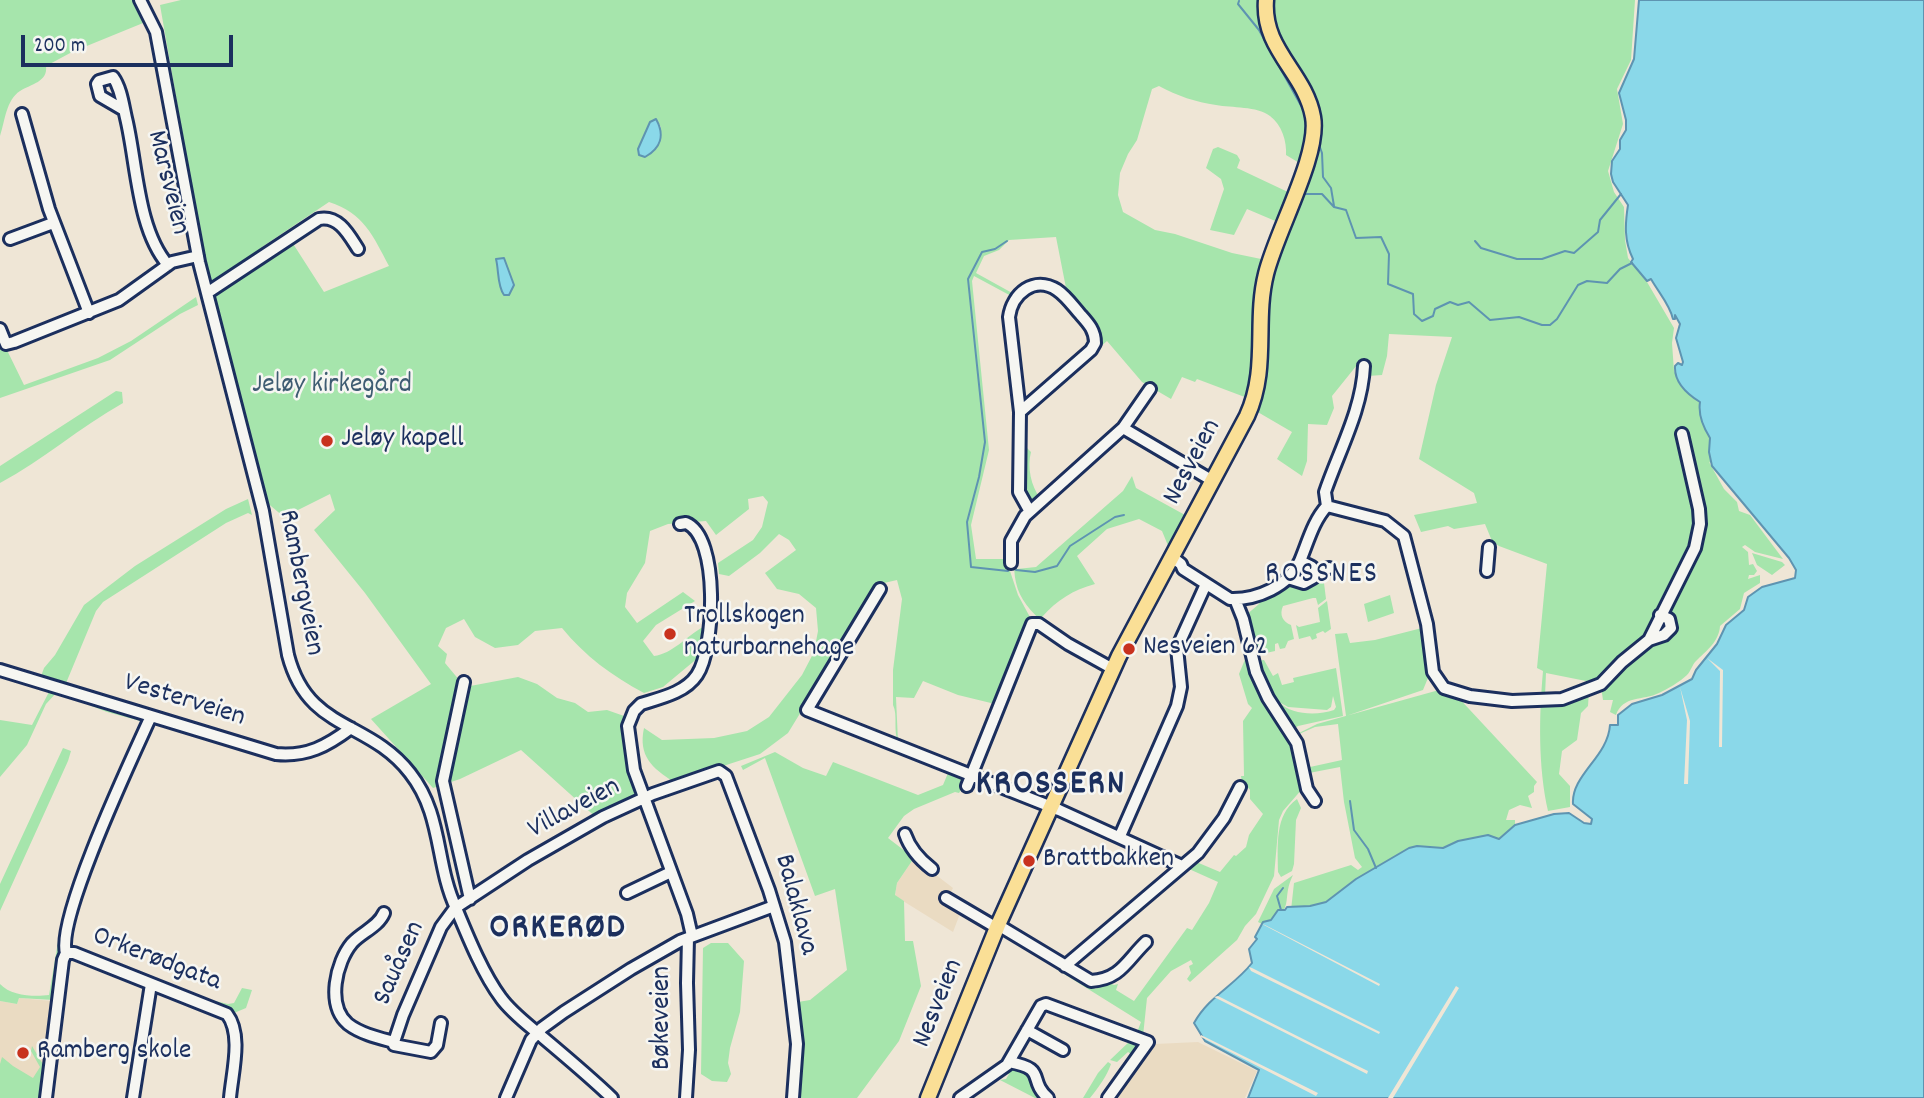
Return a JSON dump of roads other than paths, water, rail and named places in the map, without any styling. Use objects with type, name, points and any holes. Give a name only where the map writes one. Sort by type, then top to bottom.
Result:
[{"type":"main road","name":"Nesveien","points":[[932,1096],[998,926],[1113,669],[1247,416],[1256,391],[1262,351],[1265,276],[1313,137],[1308,101],[1271,38],[1266,0]]},
{"type":"street","name":"Rambergveien","points":[[139,0],[156,32],[198,256],[263,512],[292,669],[304,693],[317,707],[373,740],[393,755],[411,774],[424,794],[437,828],[448,886],[456,908],[500,997],[612,1098]]},
{"type":"street","name":"Marsveien","points":[[124,110],[146,218],[157,248],[168,265]]},
{"type":"street","points":[[22,114],[54,223],[89,313]]},
{"type":"street","points":[[206,293],[319,219],[327,218],[337,222],[358,250]]},
{"type":"street","points":[[9,239],[54,223]]},
{"type":"street","points":[[0,329],[6,344],[11,344],[127,296],[168,265],[198,256]]},
{"type":"street","points":[[1020,412],[1091,350],[1095,343],[1092,330],[1064,296],[1058,290],[1044,285],[1025,289],[1010,309],[1020,412],[1019,492],[1030,510]]},
{"type":"street","points":[[1170,560],[1226,597],[1235,599],[1266,592],[1288,578],[1300,561],[1319,516],[1327,506],[1325,492],[1362,389],[1364,366]]},
{"type":"street","points":[[1011,563],[1010,545],[1013,534],[1030,510],[1123,428],[1150,389]]},
{"type":"street","points":[[1123,428],[1213,481]]},
{"type":"street","points":[[1327,506],[1385,522],[1404,536],[1427,624],[1433,672],[1441,685],[1448,690],[1470,696],[1512,701],[1562,699],[1601,684],[1649,639],[1664,635],[1671,628],[1669,619],[1660,615],[1695,548],[1700,524],[1682,434]]},
{"type":"street","name":"Bøkeveien","points":[[680,524],[686,523],[694,527],[705,546],[710,590],[710,620],[705,653],[698,674],[687,686],[670,695],[641,704],[629,721],[628,733],[634,770],[687,914],[690,937],[687,983],[690,1051],[686,1098]]},
{"type":"street","points":[[1487,571],[1489,547]]},
{"type":"street","points":[[1288,578],[1307,583],[1313,578],[1312,566],[1300,561]]},
{"type":"street","points":[[1314,572],[1329,568]]},
{"type":"street","points":[[1120,836],[1177,706],[1181,687],[1177,648],[1206,584]]},
{"type":"street","points":[[880,589],[807,710],[1051,807],[1182,866]]},
{"type":"street","points":[[1235,599],[1243,619],[1256,672],[1268,698],[1297,743],[1307,789],[1315,801]]},
{"type":"street","points":[[967,786],[1030,625],[1035,622],[1113,669]]},
{"type":"street","name":"Vesterveien","points":[[0,670],[243,745],[292,756],[322,747],[351,729]]},
{"type":"street","points":[[464,682],[442,776],[470,899]]},
{"type":"street","points":[[46,1098],[66,953],[64,935],[114,799],[151,716]]},
{"type":"street","name":"Villaveien","points":[[456,908],[603,817],[712,772],[723,772]]},
{"type":"street","name":"Balaklava","points":[[723,772],[749,833],[788,957],[790,1005],[797,1044],[793,1098]]},
{"type":"street","points":[[1065,966],[1198,853],[1234,802],[1240,787]]},
{"type":"street","points":[[905,834],[918,857],[932,869]]},
{"type":"street","points":[[627,893],[671,872]]},
{"type":"street","points":[[946,898],[1091,981],[1117,973],[1146,942]]},
{"type":"street","points":[[506,1098],[526,1052],[538,1033],[564,1012],[631,969],[690,937],[774,906]]},
{"type":"street","name":"Sauåsen","points":[[394,1042],[402,1015],[441,927],[456,908]]},
{"type":"street","name":"Sauåsen","points":[[384,913],[378,922],[348,948],[339,968],[336,991],[338,1007],[346,1021],[356,1029],[394,1042],[394,1045],[431,1052],[437,1045],[440,1023]]},
{"type":"street","name":"Orkerødgata","points":[[66,953],[74,953],[220,1010],[230,1017],[235,1042],[230,1098]]},
{"type":"street","points":[[133,1098],[151,984]]},
{"type":"street","points":[[960,1098],[998,1073],[1009,1062],[1041,1006],[1046,1004],[1148,1042],[1108,1098]]},
{"type":"street","points":[[1027,1030],[1063,1050]]},
{"type":"street","points":[[1009,1062],[1032,1069],[1048,1098]]},
{"type":"water","points":[[1639,0],[1924,0],[1924,1098],[1248,1098],[1259,1070],[1205,1041],[1194,1023],[1207,1005],[1252,963],[1249,949],[1257,939],[1255,937],[1263,922],[1271,920],[1278,910],[1285,910],[1287,907],[1326,902],[1356,879],[1409,848],[1443,848],[1458,841],[1488,835],[1499,839],[1515,825],[1554,814],[1569,813],[1584,823],[1591,824],[1592,819],[1573,804],[1574,794],[1583,775],[1603,747],[1610,725],[1618,725],[1618,715],[1632,704],[1662,695],[1692,679],[1717,644],[1726,625],[1744,610],[1748,597],[1762,587],[1795,578],[1796,570],[1789,558],[1712,466],[1710,438],[1702,421],[1700,402],[1682,387],[1675,372],[1675,366],[1678,363],[1682,365],[1683,362],[1676,338],[1680,324],[1675,315],[1673,319],[1651,279],[1647,281],[1631,262],[1633,259],[1626,232],[1628,205],[1611,174],[1612,161],[1620,149],[1620,140],[1626,130],[1619,93],[1634,59]]},
{"type":"water","points":[[656,119],[660,141],[655,150],[645,157],[639,155],[638,149],[650,122]]},
{"type":"water","points":[[504,258],[514,285],[509,295],[504,295],[500,287],[496,259]]},
{"type":"waterway","points":[[1239,1],[1238,4],[1259,30],[1304,111]]},
{"type":"waterway","points":[[1318,142],[1322,153],[1323,177],[1331,188],[1334,206]]},
{"type":"waterway","points":[[1302,194],[1322,194],[1334,207],[1346,210],[1356,238],[1381,237],[1389,254],[1388,284],[1413,294],[1414,314],[1422,321],[1433,316],[1435,309],[1450,302],[1458,305],[1469,302],[1490,320],[1519,317],[1550,325],[1557,319],[1578,285],[1587,281],[1607,283],[1620,269],[1632,263]]},
{"type":"waterway","points":[[1475,241],[1481,248],[1517,259],[1542,259],[1565,251],[1574,253],[1598,232],[1600,220],[1621,194]]},
{"type":"waterway","points":[[1007,241],[995,249],[982,252],[968,279],[985,442],[967,522],[971,567],[1008,571]]},
{"type":"waterway","points":[[1016,570],[1035,572],[1057,566],[1070,546],[1115,517],[1124,515]]},
{"type":"waterway","points":[[1350,801],[1354,830],[1368,849],[1376,868]]},
{"type":"waterway","points":[[1281,910],[1277,896],[1283,888]]},
{"type":"place","name":"Jeløy kapell","points":[[327,441]]},
{"type":"place","name":"Trollskogen naturbarnehage","points":[[670,634]]},
{"type":"place","name":"Nesveien 62","points":[[1129,649]]},
{"type":"place","name":"Brattbakken","points":[[1029,861]]},
{"type":"place","name":"Ramberg skole","points":[[23,1053]]},
{"type":"district","name":"ROSSNES","points":[[1322,577]]},
{"type":"district","name":"KROSSERN","points":[[1051,787]]},
{"type":"district","name":"ORKERØD","points":[[558,931]]},
{"type":"park label","name":"Jeløy kirkegård","points":[[332,387]]}]
